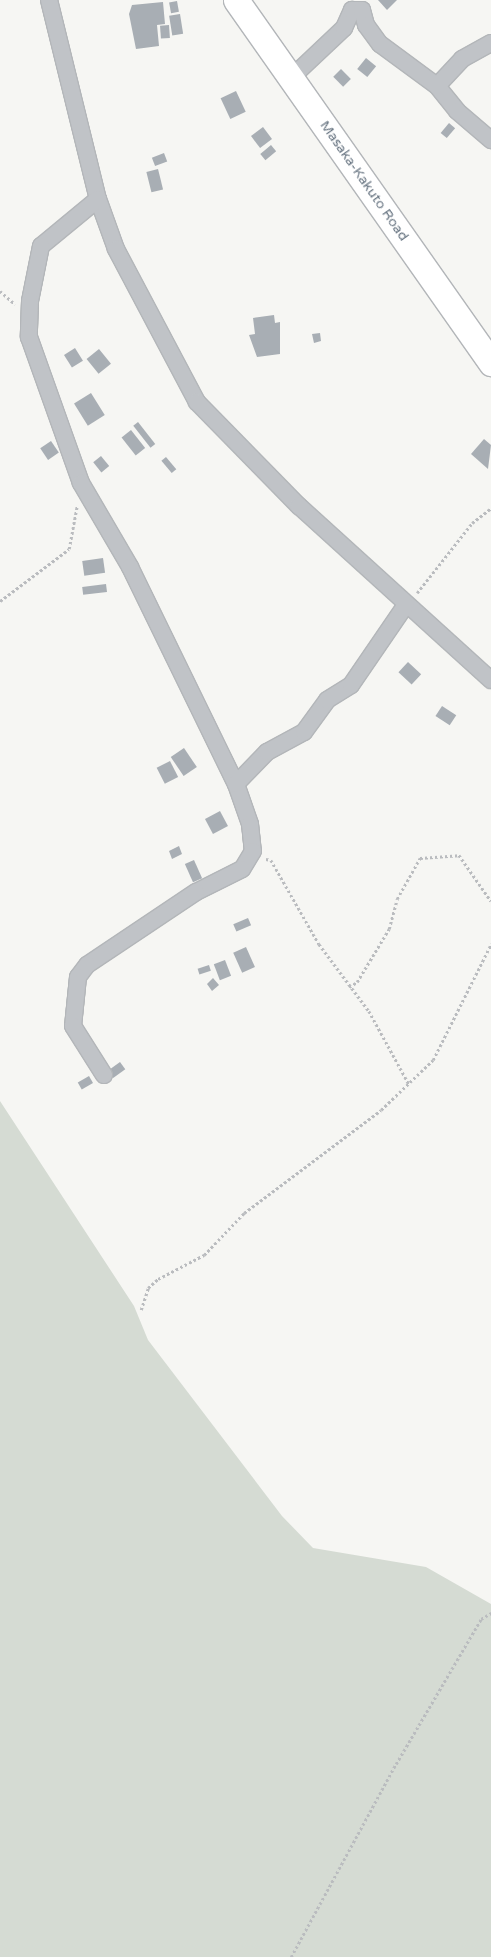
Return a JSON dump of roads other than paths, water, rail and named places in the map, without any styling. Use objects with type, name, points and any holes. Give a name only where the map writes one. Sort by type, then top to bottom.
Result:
[{"type":"highway","name":"Masaka-Kakuto Road","points":[[236,0],[491,363]]},
{"type":"street","points":[[49,0],[98,199],[138,298],[196,402],[406,606],[491,680]]},
{"type":"street","points":[[291,78],[344,28],[348,14],[356,10],[365,14],[366,25],[380,44],[438,86],[457,111],[491,140]]},
{"type":"street","points":[[438,86],[462,59],[491,43]]},
{"type":"street","points":[[98,199],[41,246],[29,317],[33,350],[81,483],[130,567],[236,784],[252,835],[249,857],[242,869],[196,892],[87,965],[78,977],[73,1026],[104,1074]]},
{"type":"street","points":[[236,784],[268,752],[304,732],[327,700],[351,685],[406,606]]}]
